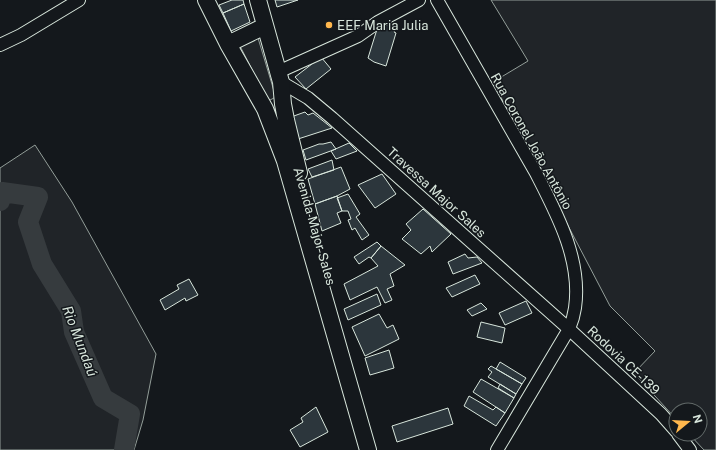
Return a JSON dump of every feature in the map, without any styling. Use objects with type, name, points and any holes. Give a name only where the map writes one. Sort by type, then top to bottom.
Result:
[{"type":"main road","name":"Avenida Major Sales","points":[[206,0],[228,44],[265,109],[285,161],[315,246],[379,450]]},
{"type":"main road","name":"Avenida Major Sales","points":[[258,0],[280,77],[286,120],[302,183],[315,246],[368,450]]},
{"type":"main road","points":[[228,44],[265,26]]},
{"type":"main road","points":[[265,109],[283,104]]},
{"type":"street","points":[[0,45],[21,35],[62,4],[79,0]]},
{"type":"street","points":[[280,77],[351,40],[378,22],[420,0]]},
{"type":"street","name":"Rua Coronel João Antônio","points":[[437,0],[536,173],[561,222],[574,267],[576,283],[575,309],[569,329],[498,450]]},
{"type":"street","name":"Travessa Major Sales","points":[[280,77],[332,118],[569,329]]},
{"type":"street","name":"Rodovia CE-139","points":[[569,329],[668,422]]},
{"type":"shaded area","points":[[491,0],[716,0],[716,450],[704,450],[696,442],[708,442],[708,402],[668,402],[668,410],[634,373],[655,351],[610,306],[493,82],[528,61]]},
{"type":"shaded area","points":[[258,38],[275,96],[270,100],[266,97],[240,46]]},
{"type":"shaded area","points":[[35,145],[72,202],[156,354],[143,420],[134,450],[0,450],[0,168]]},
{"type":"building","points":[[232,0],[243,0],[244,4],[223,13],[219,5]]},
{"type":"building","points":[[275,0],[298,0],[277,7]]},
{"type":"building","points":[[244,4],[250,22],[231,31],[223,13]]},
{"type":"building","points":[[383,24],[396,28],[394,32],[396,33],[386,66],[374,62],[368,58],[378,26],[382,28]]},
{"type":"building","points":[[321,57],[331,69],[306,89],[295,77]]},
{"type":"building","points":[[305,112],[308,115],[313,113],[332,128],[298,139],[291,117]]},
{"type":"building","points":[[331,142],[336,149],[306,160],[303,150],[319,144]]},
{"type":"building","points":[[349,143],[357,151],[336,159],[331,151]]},
{"type":"building","points":[[332,160],[334,170],[312,177],[308,169]]},
{"type":"building","points":[[341,167],[350,189],[337,196],[315,204],[308,179]]},
{"type":"building","points":[[382,174],[396,194],[375,208],[358,185]]},
{"type":"building","points":[[348,194],[360,214],[356,217],[369,235],[362,240],[355,228],[352,230],[348,220],[351,219],[348,211],[342,211],[337,198]]},
{"type":"building","points":[[337,196],[342,211],[337,213],[341,223],[322,231],[315,204]]},
{"type":"building","points":[[423,209],[451,234],[432,252],[430,246],[421,254],[402,239],[411,230],[406,224]]},
{"type":"building","points":[[377,242],[381,246],[371,258],[369,257],[359,264],[354,257]]},
{"type":"building","points":[[381,246],[405,265],[390,274],[394,286],[387,289],[392,300],[385,303],[377,287],[350,300],[344,284],[378,266],[371,258]]},
{"type":"building","points":[[465,254],[468,258],[477,257],[482,263],[453,274],[448,262]]},
{"type":"building","points":[[475,275],[480,284],[452,297],[446,288]]},
{"type":"building","points":[[189,279],[198,295],[186,301],[185,298],[165,310],[160,300],[179,289],[177,285]]},
{"type":"building","points":[[377,294],[381,305],[348,320],[344,309]]},
{"type":"building","points":[[526,301],[532,313],[505,325],[499,313]]},
{"type":"building","points":[[481,303],[487,309],[472,316],[467,310]]},
{"type":"building","points":[[379,314],[387,328],[393,325],[399,339],[365,356],[352,327]]},
{"type":"building","points":[[481,322],[505,328],[502,343],[477,337]]},
{"type":"building","points":[[389,350],[394,368],[370,375],[365,358]]},
{"type":"building","points":[[500,362],[526,378],[522,384],[496,369]]},
{"type":"building","points":[[491,366],[522,384],[516,394],[488,377],[492,372],[488,369]]},
{"type":"building","points":[[481,379],[514,398],[505,413],[473,392]]},
{"type":"building","points":[[500,384],[516,394],[514,398],[498,388]]},
{"type":"building","points":[[469,396],[493,410],[496,407],[505,413],[496,426],[464,406]]},
{"type":"building","points":[[316,407],[328,432],[300,447],[290,430],[303,422],[301,418]]},
{"type":"building","points":[[448,408],[453,424],[397,442],[392,426]]},
{"type":"waterway","name":"Rio Mundaú","points":[[0,201],[2,192],[38,197],[28,222],[42,264],[71,311],[74,332],[103,398],[130,414],[124,450]]},
{"type":"place","name":"EEF Maria Julia","points":[[329,25]]}]
